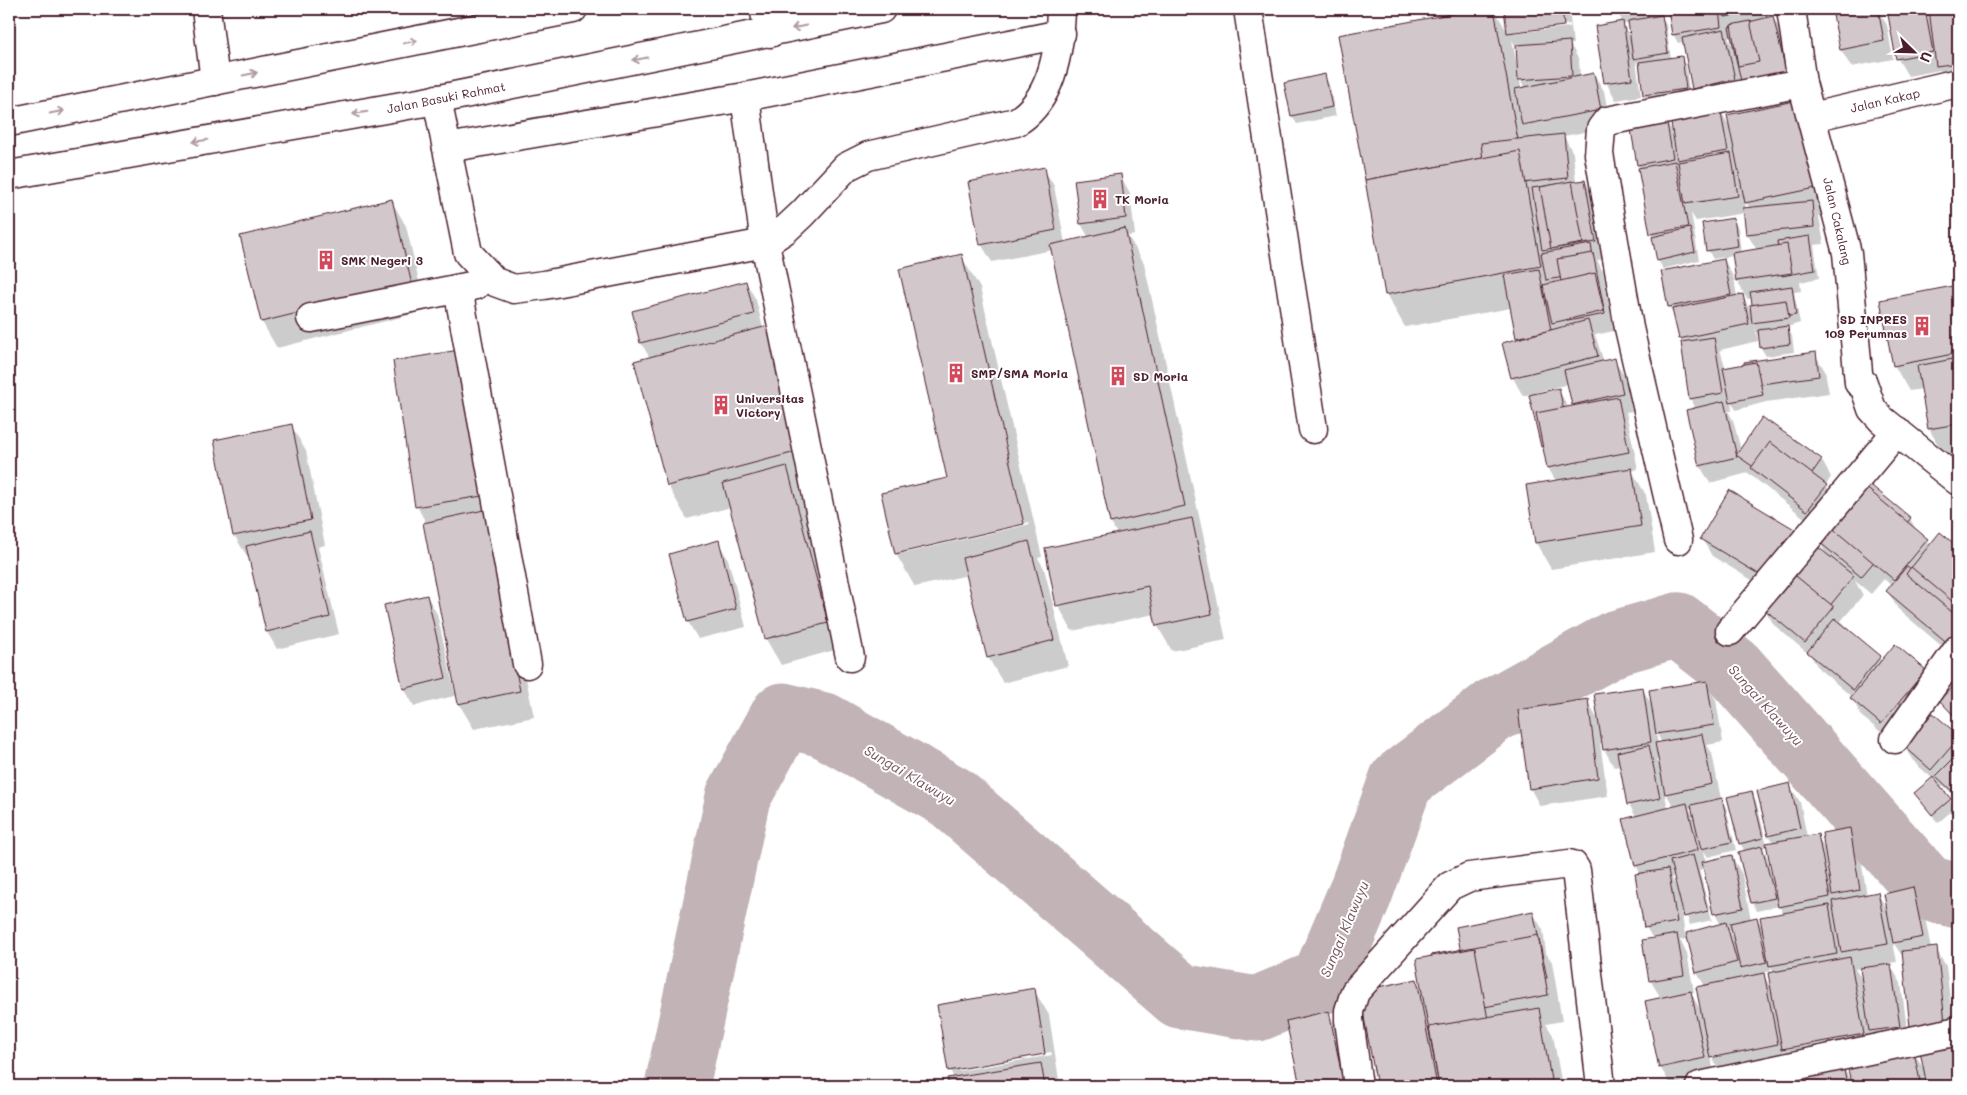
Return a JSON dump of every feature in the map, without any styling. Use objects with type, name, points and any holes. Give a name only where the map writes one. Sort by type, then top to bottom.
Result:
[{"type":"main road","points":[[206,9],[215,81]]},
{"type":"main road","points":[[9,122],[573,9]]},
{"type":"main road","name":"Jalan Basuki Rahmat","points":[[9,175],[437,99],[767,21],[881,9]]},
{"type":"main road","points":[[1248,9],[1313,429]]},
{"type":"main road","name":"Jalan Cakalang","points":[[1791,9],[1802,83],[1847,253],[1859,383],[1863,383],[1872,409],[1958,481]]},
{"type":"main road","points":[[437,99],[468,253],[495,282],[514,289],[765,243],[786,229],[802,214],[846,167],[868,156],[1016,122],[1027,116],[1034,109],[1047,85],[1061,22],[745,97],[447,148]]},
{"type":"main road","points":[[1678,540],[1629,328],[1599,154],[1601,129],[1607,121],[1802,83]]},
{"type":"main road","name":"Jalan Kakap","points":[[1812,117],[1958,83]]},
{"type":"main road","points":[[745,97],[765,243],[850,657]]},
{"type":"main road","points":[[311,318],[495,282]]},
{"type":"main road","points":[[458,289],[527,664]]},
{"type":"main road","points":[[1730,632],[1897,431]]},
{"type":"main road","points":[[1895,739],[1958,649]]},
{"type":"main road","points":[[1358,1086],[1349,1020],[1349,1011],[1355,992],[1450,886],[1469,877],[1569,864],[1573,865],[1576,870],[1601,1086]]},
{"type":"main road","points":[[1700,1086],[1958,1031]]},
{"type":"building","points":[[1477,9],[1494,9],[1520,151],[1365,180],[1338,35]]},
{"type":"building","points":[[1504,9],[1562,9],[1564,26],[1507,33]]},
{"type":"building","points":[[1668,9],[1719,9],[1721,27],[1672,35]]},
{"type":"building","points":[[1702,9],[1730,9],[1703,14]]},
{"type":"building","points":[[1723,9],[1750,9],[1751,12],[1725,17]]},
{"type":"building","points":[[1865,9],[1878,9],[1884,41],[1840,50],[1833,15]]},
{"type":"building","points":[[1887,9],[1925,9],[1933,52],[1896,59]]},
{"type":"building","points":[[1929,9],[1958,9],[1958,63],[1936,66]]},
{"type":"building","points":[[1662,15],[1668,53],[1633,59],[1628,21]]},
{"type":"building","points":[[1773,16],[1788,79],[1743,90],[1729,27]]},
{"type":"building","points":[[1623,21],[1632,79],[1604,83],[1595,26]]},
{"type":"building","points":[[1750,21],[1759,62],[1738,66],[1731,25]]},
{"type":"building","points":[[1724,29],[1735,79],[1692,89],[1682,38]]},
{"type":"building","points":[[1570,41],[1572,76],[1518,80],[1516,45]]},
{"type":"building","points":[[1682,56],[1686,89],[1643,95],[1639,62]]},
{"type":"building","points":[[1594,73],[1601,110],[1522,125],[1515,89]]},
{"type":"building","points":[[1325,74],[1332,107],[1291,116],[1284,83]]},
{"type":"building","points":[[1799,100],[1816,188],[1745,203],[1727,115]]},
{"type":"building","points":[[1720,108],[1728,151],[1677,160],[1670,117]]},
{"type":"building","points":[[1666,118],[1673,158],[1637,165],[1630,124]]},
{"type":"building","points":[[1564,134],[1568,178],[1486,187],[1481,143]]},
{"type":"building","points":[[1520,151],[1541,266],[1385,295],[1365,180]]},
{"type":"building","points":[[1731,153],[1738,196],[1685,204],[1678,162]]},
{"type":"building","points":[[1675,161],[1688,227],[1650,234],[1638,168]]},
{"type":"building","points":[[1045,167],[1056,230],[980,245],[968,182]]},
{"type":"building","name":"TK Moria","points":[[1121,174],[1126,218],[1080,224],[1074,180]]},
{"type":"building","points":[[1585,180],[1596,242],[1542,250],[1532,188]]},
{"type":"building","points":[[1572,181],[1583,243],[1551,249],[1540,187]]},
{"type":"building","name":"SMK Negeri 3","points":[[392,199],[412,285],[261,322],[240,236]]},
{"type":"building","points":[[1812,201],[1814,227],[1746,234],[1743,208]]},
{"type":"building","points":[[1734,218],[1738,246],[1706,251],[1702,223]]},
{"type":"building","name":"SD Moria","points":[[1125,228],[1185,506],[1110,523],[1050,245]]},
{"type":"building","points":[[1690,228],[1695,252],[1657,261],[1652,237]]},
{"type":"building","points":[[1810,236],[1815,270],[1782,276],[1777,241]]},
{"type":"building","points":[[1591,244],[1595,272],[1546,280],[1541,253]]},
{"type":"building","points":[[1787,244],[1792,273],[1736,281],[1732,253]]},
{"type":"building","points":[[1593,253],[1605,314],[1568,321],[1557,259]]},
{"type":"building","name":"SMP/SMA Moria","points":[[962,254],[1024,524],[895,554],[881,493],[947,478],[899,269]]},
{"type":"building","points":[[1724,259],[1731,295],[1668,307],[1661,271]]},
{"type":"building","points":[[1539,269],[1551,330],[1516,338],[1504,275]]},
{"type":"building","points":[[1595,273],[1604,311],[1552,323],[1543,285]]},
{"type":"building","points":[[746,281],[754,314],[640,343],[632,311]]},
{"type":"building","name":"SD INPRES 109 Perumnas","points":[[1958,285],[1958,353],[1893,366],[1880,300]]},
{"type":"building","points":[[1792,286],[1796,315],[1755,321],[1750,292]]},
{"type":"building","points":[[1743,294],[1749,324],[1679,339],[1672,309]]},
{"type":"building","points":[[1786,300],[1789,318],[1752,323],[1750,305]]},
{"type":"building","points":[[1588,320],[1598,356],[1511,378],[1502,343]]},
{"type":"building","name":"Universitas Victory","points":[[775,324],[807,449],[667,486],[634,361]]},
{"type":"building","points":[[1788,326],[1790,344],[1760,348],[1758,330]]},
{"type":"building","points":[[1714,337],[1723,393],[1689,399],[1681,342]]},
{"type":"building","points":[[459,350],[482,496],[415,507],[393,361]]},
{"type":"building","points":[[1816,352],[1819,376],[1747,386],[1744,362]]},
{"type":"building","points":[[1615,358],[1623,393],[1572,405],[1564,370]]},
{"type":"building","points":[[1958,358],[1958,424],[1928,429],[1917,366]]},
{"type":"building","points":[[1756,362],[1763,395],[1730,402],[1723,368]]},
{"type":"building","points":[[1559,388],[1570,440],[1541,447],[1529,395]]},
{"type":"building","points":[[1618,397],[1629,452],[1547,468],[1536,413]]},
{"type":"building","points":[[1724,401],[1737,457],[1699,466],[1686,410]]},
{"type":"building","points":[[1762,417],[1822,459],[1796,496],[1736,455]]},
{"type":"building","points":[[292,424],[311,520],[233,536],[214,440]]},
{"type":"building","points":[[1770,442],[1827,485],[1807,511],[1751,468]]},
{"type":"building","points":[[787,466],[828,623],[765,639],[723,483]]},
{"type":"building","points":[[1632,468],[1641,526],[1535,543],[1526,485]]},
{"type":"building","points":[[1867,482],[1911,518],[1861,577],[1817,540]]},
{"type":"building","points":[[1864,486],[1928,539],[1894,580],[1831,527]]},
{"type":"building","points":[[1729,490],[1796,530],[1767,579],[1700,539]]},
{"type":"building","points":[[484,510],[520,691],[458,704],[423,523]]},
{"type":"building","points":[[1192,518],[1212,614],[1156,626],[1148,586],[1056,606],[1045,548]]},
{"type":"building","points":[[310,531],[330,617],[266,632],[246,546]]},
{"type":"building","points":[[1940,532],[1958,547],[1958,617],[1906,574]]},
{"type":"building","points":[[719,540],[736,609],[687,622],[669,554]]},
{"type":"building","points":[[1029,541],[1054,640],[987,658],[962,558]]},
{"type":"building","points":[[1818,547],[1854,576],[1828,608],[1792,578]]},
{"type":"building","points":[[1907,566],[1958,609],[1958,636],[1950,645],[1886,591]]},
{"type":"building","points":[[1911,567],[1958,606],[1958,617],[1906,574]]},
{"type":"building","points":[[1791,572],[1834,607],[1805,643],[1763,608]]},
{"type":"building","points":[[427,595],[446,678],[403,689],[384,605]]},
{"type":"building","points":[[1835,618],[1881,656],[1853,690],[1807,652]]},
{"type":"building","points":[[1895,644],[1926,670],[1881,724],[1850,698]]},
{"type":"building","points":[[1707,681],[1714,725],[1656,734],[1649,690]]},
{"type":"building","points":[[1958,682],[1958,720],[1939,700]]},
{"type":"building","points":[[1643,687],[1651,742],[1603,750],[1594,694]]},
{"type":"building","points":[[1588,699],[1598,778],[1529,789],[1518,710]]},
{"type":"building","points":[[1933,713],[1958,735],[1958,739],[1931,770],[1904,746]]},
{"type":"building","points":[[1702,734],[1712,784],[1665,794],[1655,743]]},
{"type":"building","points":[[1649,745],[1660,798],[1627,805],[1617,752]]},
{"type":"building","points":[[1958,754],[1958,793],[1956,795],[1936,776]]},
{"type":"building","points":[[1933,777],[1951,799],[1932,815],[1914,793]]},
{"type":"building","points":[[1790,783],[1800,828],[1768,836],[1757,791]]},
{"type":"building","points":[[1752,791],[1763,838],[1739,844],[1727,797]]},
{"type":"building","points":[[1722,798],[1732,842],[1701,849],[1691,805]]},
{"type":"building","points":[[1687,803],[1698,850],[1635,866],[1623,819]]},
{"type":"building","points":[[1850,828],[1860,890],[1832,895],[1822,833]]},
{"type":"building","points":[[1818,834],[1830,897],[1778,907],[1766,843]]},
{"type":"building","points":[[1762,846],[1775,898],[1751,903],[1738,852]]},
{"type":"building","points":[[1693,855],[1708,911],[1684,917],[1670,861]]},
{"type":"building","points":[[1732,855],[1743,908],[1713,914],[1702,862]]},
{"type":"building","points":[[1668,869],[1677,922],[1644,928],[1635,874]]},
{"type":"building","points":[[1913,887],[1923,937],[1893,943],[1884,894]]},
{"type":"building","points":[[1878,892],[1888,944],[1841,952],[1832,901]]},
{"type":"building","points":[[1829,905],[1837,954],[1769,966],[1760,917]]},
{"type":"building","points":[[1533,911],[1547,978],[1469,994],[1456,927]]},
{"type":"building","points":[[1757,917],[1767,962],[1740,968],[1730,923]]},
{"type":"building","points":[[1726,922],[1737,962],[1696,973],[1686,933]]},
{"type":"building","points":[[1677,934],[1684,975],[1649,981],[1642,940]]},
{"type":"building","points":[[1538,935],[1548,995],[1442,1015],[1431,955]]},
{"type":"building","points":[[1937,947],[1945,1023],[1910,1027],[1902,951]]},
{"type":"building","points":[[1475,948],[1499,1080],[1466,1086],[1439,1086],[1416,959]]},
{"type":"building","points":[[1850,957],[1864,1034],[1782,1049],[1768,973]]},
{"type":"building","points":[[1891,964],[1900,1027],[1869,1031],[1860,968]]},
{"type":"building","points":[[1764,973],[1778,1044],[1710,1058],[1696,987]]},
{"type":"building","points":[[1417,979],[1437,1086],[1377,1086],[1359,991]]},
{"type":"building","points":[[1035,988],[1045,1054],[948,1071],[937,1005]]},
{"type":"building","points":[[1691,991],[1705,1058],[1659,1068],[1645,1001]]},
{"type":"building","points":[[1539,1008],[1552,1086],[1439,1086],[1429,1027]]},
{"type":"building","points":[[1329,1011],[1344,1086],[1300,1086],[1286,1021]]},
{"type":"building","points":[[1958,1039],[1958,1086],[1927,1086],[1919,1046]]},
{"type":"building","points":[[1913,1047],[1921,1086],[1852,1086],[1846,1061]]},
{"type":"building","points":[[1041,1063],[1045,1086],[949,1086],[947,1078]]},
{"type":"building","points":[[1843,1064],[1847,1086],[1810,1086],[1808,1072]]},
{"type":"building","points":[[1806,1071],[1809,1086],[1770,1086],[1769,1079]]},
{"type":"waterway","name":"Sungai Klawuyu","points":[[677,1086],[738,797],[783,715],[824,725],[951,797],[1180,996],[1257,1009],[1323,981],[1360,894],[1401,781],[1493,711],[1615,643],[1678,625],[1733,668],[1927,888],[1958,896]]},
{"type":"place","name":"TK Moria","points":[[1100,199]]},
{"type":"place","name":"SMK Negeri 3","points":[[326,260]]},
{"type":"place","name":"SD INPRES 109 Perumnas","points":[[1922,326]]},
{"type":"place","name":"SMP/SMA Moria","points":[[956,373]]},
{"type":"place","name":"SD Moria","points":[[1118,376]]},
{"type":"place","name":"Universitas Victory","points":[[721,405]]}]
